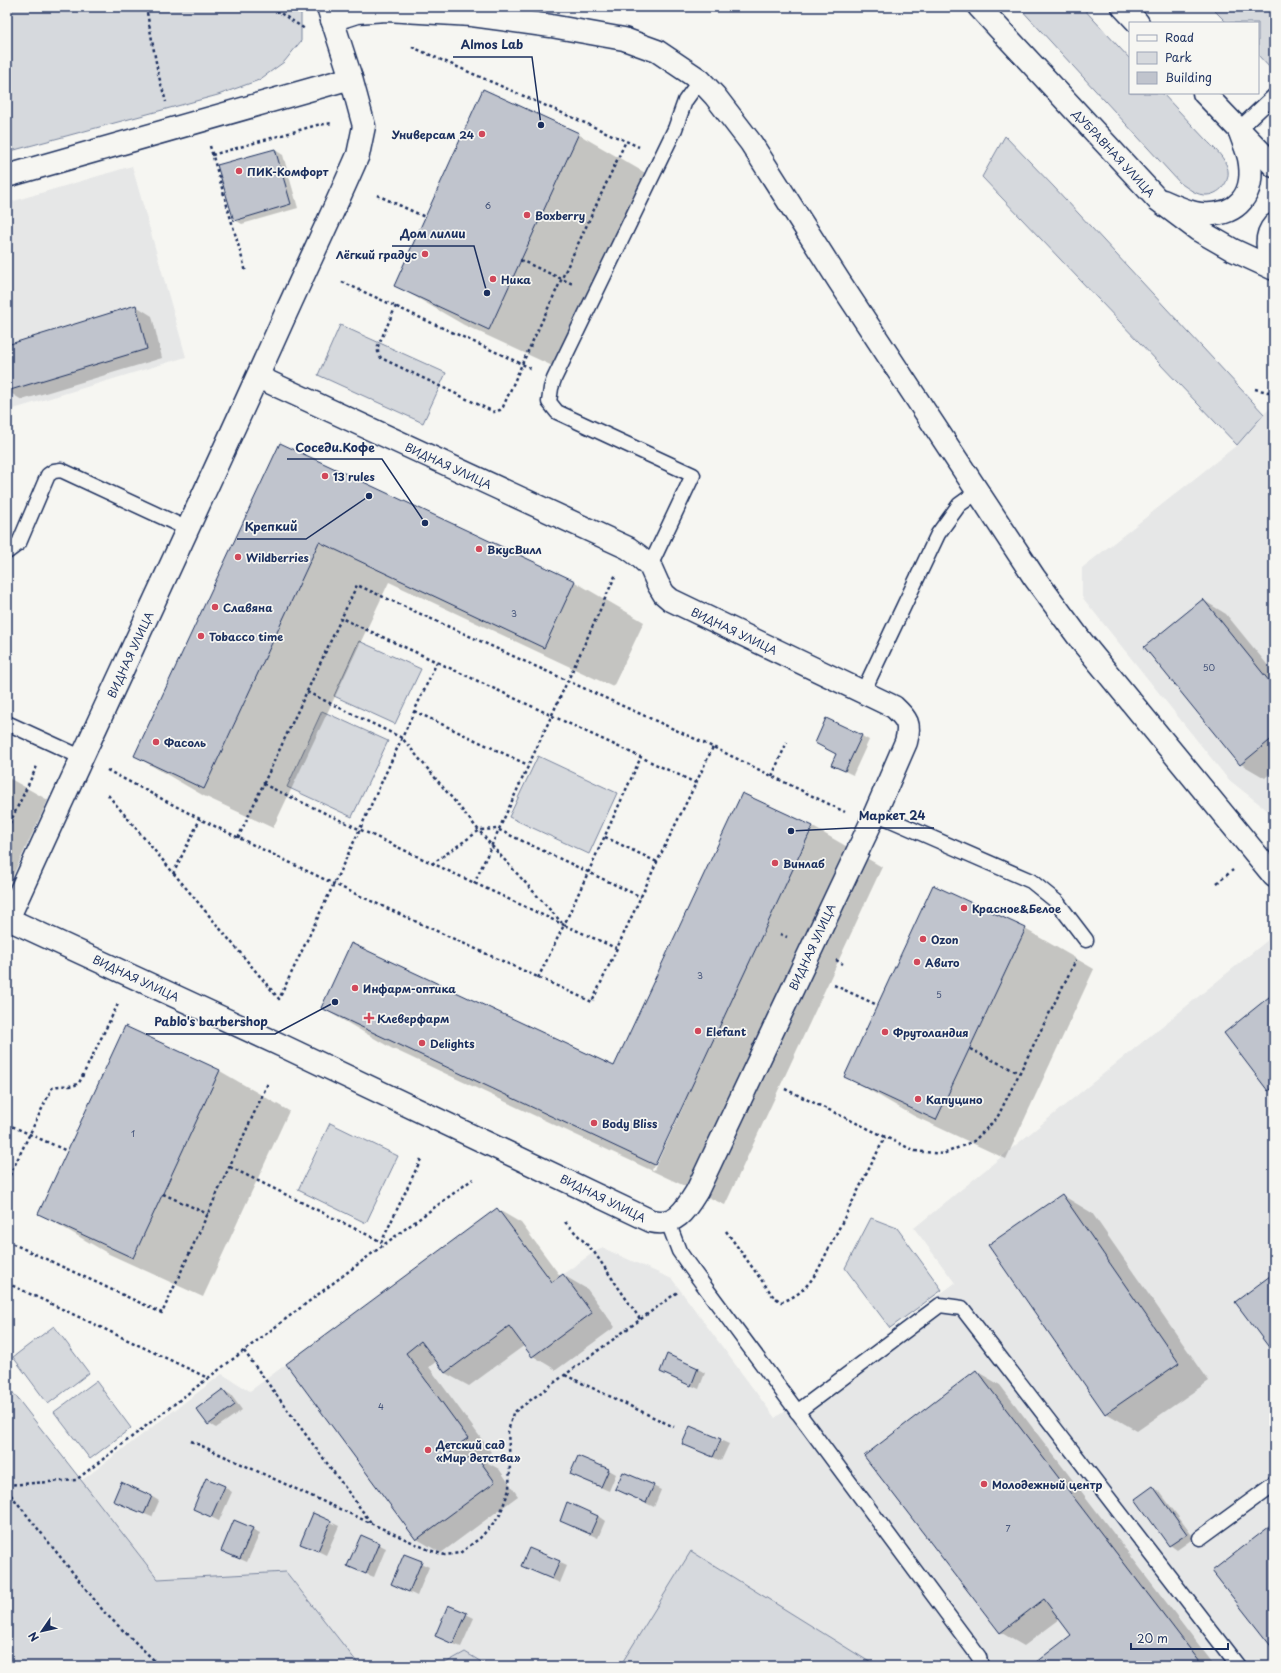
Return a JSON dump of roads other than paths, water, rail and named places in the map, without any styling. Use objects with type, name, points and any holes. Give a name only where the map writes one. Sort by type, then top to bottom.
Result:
[{"type":"street","name":"ДУБРАВНАЯ УЛИЦА","points":[[979,7],[1158,200],[1198,230],[1233,250],[1274,269]]},
{"type":"street","points":[[1123,7],[1137,22]]},
{"type":"street","points":[[330,13],[386,10],[472,15],[624,38],[657,51],[700,80],[715,96],[751,143],[839,282],[1034,577],[1082,642],[1274,876]]},
{"type":"street","name":"ВИДНАЯ УЛИЦА","points":[[258,377],[628,548],[650,566],[658,584],[671,600],[894,707],[905,717],[909,730],[906,742],[873,819],[697,1191],[679,1216],[668,1222],[659,1223],[651,1221],[292,1050],[8,919],[81,757],[258,377],[358,155],[364,126],[351,78],[330,13]]},
{"type":"street","points":[[7,176],[351,78]]},
{"type":"street","points":[[1205,94],[1274,166]]},
{"type":"street","points":[[1158,200],[1199,214],[1219,214],[1230,211],[1239,204],[1246,195],[1251,176],[1249,158],[1239,129]]},
{"type":"street","points":[[1274,225],[1267,238],[1268,249],[1274,263]]},
{"type":"lane","points":[[650,566],[692,475],[558,412],[549,402],[552,384],[660,157],[675,129],[685,101],[700,80]]},
{"type":"lane","points":[[1239,129],[1274,96]]},
{"type":"lane","points":[[7,552],[19,543],[48,475],[54,470],[61,470],[188,529]]},
{"type":"lane","points":[[863,692],[938,534],[959,505],[977,492]]},
{"type":"lane","points":[[7,723],[81,757]]},
{"type":"lane","points":[[873,819],[1031,882],[1056,902],[1086,940]]},
{"type":"lane","points":[[668,1222],[680,1251],[688,1264],[979,1657],[981,1666]]},
{"type":"lane","points":[[797,1412],[940,1305],[962,1308],[1238,1666]]},
{"type":"lane","points":[[1200,1538],[1274,1484]]},
{"type":"place","name":"Almos Lab","points":[[541,125]]},
{"type":"place","name":"Универсам 24","points":[[482,134]]},
{"type":"place","name":"ПИК-Комфорт","points":[[239,171]]},
{"type":"place","name":"Boxberry","points":[[527,215]]},
{"type":"place","name":"Лёгкий градус","points":[[425,254]]},
{"type":"place","name":"Ника","points":[[493,279]]},
{"type":"place","name":"Дом лилии","points":[[487,293]]},
{"type":"place","name":"13 rules","points":[[325,476]]},
{"type":"place","name":"Крепкий","points":[[369,496]]},
{"type":"place","name":"Соседи.Кофе","points":[[425,523]]},
{"type":"place","name":"ВкусВилл","points":[[479,549]]},
{"type":"place","name":"Wildberries","points":[[238,557]]},
{"type":"place","name":"Славяна","points":[[215,607]]},
{"type":"place","name":"Tobacco time","points":[[201,636]]},
{"type":"place","name":"Фасоль","points":[[156,742]]},
{"type":"place","name":"Маркет 24","points":[[791,831]]},
{"type":"place","name":"Винлаб","points":[[775,863]]},
{"type":"place","name":"Красное&Белое","points":[[964,908]]},
{"type":"place","name":"Ozon","points":[[923,939]]},
{"type":"place","name":"Авито","points":[[917,962]]},
{"type":"place","name":"Инфарм-оптика","points":[[355,988]]},
{"type":"place","name":"Pablo's barbershop","points":[[335,1002]]},
{"type":"place","name":"Клеверфарм","points":[[369,1018]]},
{"type":"place","name":"Elefant","points":[[698,1031]]},
{"type":"place","name":"Фрутоландия","points":[[885,1032]]},
{"type":"place","name":"Delights","points":[[422,1043]]},
{"type":"place","name":"Капуцино","points":[[918,1099]]},
{"type":"place","name":"Body Bliss","points":[[594,1123]]},
{"type":"place","name":"Детский сад «Мир детства»","points":[[428,1450]]},
{"type":"place","name":"Молодежный центр","points":[[984,1484]]}]
